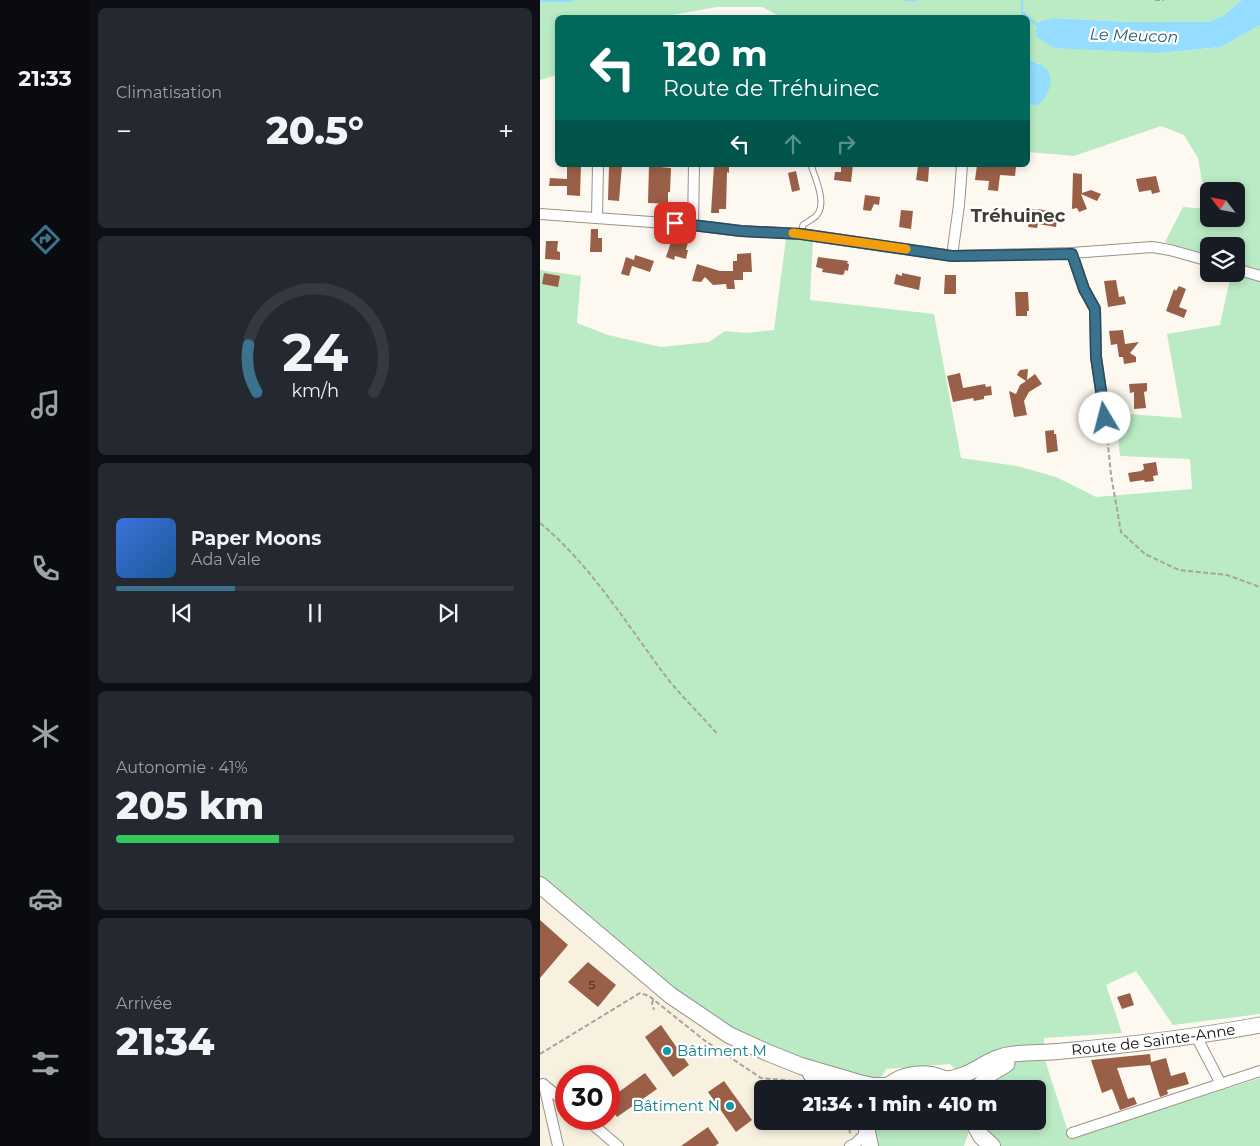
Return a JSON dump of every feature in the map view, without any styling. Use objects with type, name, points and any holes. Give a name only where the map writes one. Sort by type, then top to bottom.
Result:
[{"type":"main road","points":[[540,885],[670,995],[698,1015],[742,1041],[816,1080]]},
{"type":"main road","name":"Route de Sainte-Anne","points":[[943,1079],[955,1079],[966,1075],[988,1062],[1006,1055],[1196,1036],[1260,1025]]},
{"type":"main road","name":"Route de Sainte-Anne","points":[[983,1080],[999,1067],[1047,1052]]},
{"type":"main road","points":[[807,1075],[840,1080]]},
{"type":"main road","points":[[807,1075],[822,1080]]},
{"type":"main road","points":[[898,1080],[914,1075],[929,1075],[943,1079]]},
{"type":"main road","points":[[975,1135],[981,1136],[992,1146]]},
{"type":"street","points":[[597,217],[598,167]]},
{"type":"street","points":[[693,225],[694,167]]},
{"type":"street","points":[[952,256],[962,167]]},
{"type":"street","points":[[540,214],[693,225],[741,231],[801,234],[952,256],[1072,254],[1152,247],[1200,258]]},
{"type":"street","points":[[1072,254],[1084,289],[1095,309],[1096,357],[1105,418]]},
{"type":"street","points":[[1245,272],[1260,276]]},
{"type":"street","points":[[1196,1036],[1220,1084]]},
{"type":"street","points":[[1072,1133],[1260,1070]]},
{"type":"street","points":[[542,1083],[555,1094]]},
{"type":"street","points":[[542,1083],[558,1146]]},
{"type":"street","points":[[599,1130],[618,1146]]},
{"type":"street","points":[[850,1144],[854,1144],[867,1130]]},
{"type":"lane","points":[[801,234],[803,225],[817,215],[820,209],[821,200],[812,167]]},
{"type":"path","points":[[1156,0],[1164,0]]},
{"type":"path","points":[[1105,418],[1111,475],[1121,532],[1145,554],[1179,570],[1227,575],[1260,586]]},
{"type":"path","points":[[540,523],[580,564],[621,614],[669,680],[718,735]]},
{"type":"path","points":[[540,1054],[640,993],[653,1000],[704,1040],[761,1078],[803,1082],[807,1075]]},
{"type":"path","points":[[653,1000],[654,1010]]},
{"type":"path","points":[[850,1130],[850,1144]]},
{"type":"shaded area","points":[[540,877],[651,970],[813,1080],[754,1080],[754,1130],[859,1130],[864,1146],[540,1146]]},
{"type":"green space","points":[[540,0],[1242,0],[1223,16],[1208,22],[1130,22],[1054,18],[1160,53],[1221,47],[1260,25],[1260,1014],[1173,1025],[1136,971],[1106,985],[1122,1033],[1044,1038],[1045,1060],[1070,1138],[1260,1078],[1260,1146],[982,1146],[988,1130],[1046,1130],[1046,1080],[965,1080],[950,1064],[886,1069],[879,1080],[813,1080],[761,1044],[711,1016],[651,970],[540,877],[540,270],[581,276],[577,323],[608,335],[661,347],[709,342],[725,331],[747,333],[774,330],[786,239],[813,240],[810,300],[934,314],[961,458],[1017,466],[1056,477],[1096,497],[1192,489],[1190,459],[1120,456],[1115,413],[1182,418],[1167,334],[1220,325],[1229,282],[1245,282],[1245,237],[1200,237],[1200,253],[1165,242],[1183,207],[1200,208],[1200,228],[1245,228],[1245,182],[1202,182],[1198,158],[1184,135],[1161,126],[1074,156],[1030,152],[1030,104],[1037,106],[1040,64],[1030,60],[1030,15],[777,15],[762,7],[717,7],[671,15],[555,15],[555,76],[540,80]]},
{"type":"green space","points":[[968,1130],[968,1134],[964,1146],[878,1146],[874,1131]]},
{"type":"water","points":[[1242,0],[1260,0],[1260,25],[1221,47],[1160,53],[1054,48],[1037,37],[1036,30],[1039,22],[1054,18],[1130,22],[1208,22],[1223,16]]},
{"type":"water","points":[[1030,60],[1044,67],[1050,76],[1048,91],[1044,99],[1037,106],[1030,104]]},
{"type":"building","points":[[567,167],[581,167],[580,196],[567,195],[567,186],[549,186],[550,178],[567,179]]},
{"type":"building","points":[[609,167],[622,167],[619,201],[608,200]]},
{"type":"building","points":[[649,167],[671,168],[668,204],[648,203]]},
{"type":"building","points":[[714,167],[729,167],[729,173],[727,172],[726,209],[719,209],[719,213],[711,213]]},
{"type":"building","points":[[841,167],[853,167],[851,182],[834,180],[835,172],[841,172]]},
{"type":"building","points":[[918,167],[929,167],[928,182],[916,180]]},
{"type":"building","points":[[977,167],[1016,167],[1015,176],[1000,175],[998,191],[988,190],[989,181],[975,180]]},
{"type":"building","points":[[796,171],[800,190],[792,192],[788,173]]},
{"type":"building","points":[[1073,173],[1082,174],[1082,193],[1091,190],[1101,194],[1097,201],[1081,194],[1087,209],[1079,212],[1077,208],[1072,209]]},
{"type":"building","points":[[1156,176],[1160,192],[1152,194],[1151,190],[1139,192],[1136,179]]},
{"type":"building","points":[[865,195],[880,197],[879,205],[874,204],[871,211],[863,210]]},
{"type":"building","points":[[1030,209],[1058,213],[1056,227],[1038,224],[1037,228],[1028,227]]},
{"type":"building","points":[[901,210],[913,211],[911,229],[899,227]]},
{"type":"building","points":[[591,229],[598,229],[598,238],[602,238],[602,252],[590,252]]},
{"type":"building","points":[[678,239],[688,242],[686,259],[675,256],[674,260],[666,257],[671,242],[677,244]]},
{"type":"building","points":[[546,241],[558,241],[557,251],[560,252],[560,260],[545,259]]},
{"type":"building","points":[[751,253],[752,272],[743,272],[743,280],[734,280],[735,289],[727,289],[726,284],[713,285],[705,277],[701,282],[692,281],[697,264],[720,271],[733,271],[733,261],[737,261],[737,254]]},
{"type":"building","points":[[635,255],[654,261],[650,272],[632,266],[629,276],[621,274],[626,257],[634,260]]},
{"type":"building","points":[[818,257],[848,261],[848,271],[845,270],[842,275],[822,272],[823,269],[816,267]]},
{"type":"building","points":[[544,273],[560,276],[558,287],[542,284]]},
{"type":"building","points":[[902,273],[921,277],[919,290],[894,284],[896,274],[902,276]]},
{"type":"building","points":[[945,275],[956,275],[956,294],[944,294]]},
{"type":"building","points":[[1116,280],[1119,297],[1124,296],[1126,304],[1108,307],[1104,281]]},
{"type":"building","points":[[1179,286],[1186,289],[1179,307],[1187,310],[1184,318],[1166,311],[1174,289],[1176,291]]},
{"type":"building","points":[[1015,292],[1028,292],[1029,311],[1027,311],[1027,316],[1016,316]]},
{"type":"building","points":[[1123,330],[1125,344],[1139,342],[1130,353],[1136,357],[1136,362],[1124,364],[1123,357],[1119,357],[1117,344],[1111,345],[1109,331]]},
{"type":"building","points":[[1028,369],[1027,380],[1035,374],[1042,384],[1029,392],[1024,401],[1027,415],[1014,417],[1009,391],[1016,394],[1020,385],[1026,381],[1017,375],[1020,370]]},
{"type":"building","points":[[960,373],[963,388],[985,384],[986,387],[991,386],[992,395],[984,396],[984,399],[974,401],[973,398],[953,402],[947,376]]},
{"type":"building","points":[[1147,383],[1147,391],[1144,392],[1146,408],[1134,409],[1134,392],[1130,393],[1129,384]]},
{"type":"building","points":[[1054,430],[1058,451],[1047,453],[1045,431]]},
{"type":"building","points":[[1156,462],[1158,475],[1153,476],[1154,481],[1130,482],[1128,473],[1141,471],[1144,469],[1143,464]]},
{"type":"building","points":[[540,920],[568,945],[540,978]]},
{"type":"building","points":[[588,962],[616,985],[598,1007],[568,982]]},
{"type":"building","points":[[1130,993],[1134,1005],[1122,1009],[1117,997]]},
{"type":"building","name":"Bâtiment M","points":[[661,1025],[689,1065],[673,1077],[645,1037]]},
{"type":"building","points":[[1150,1054],[1151,1062],[1166,1058],[1171,1076],[1185,1072],[1189,1084],[1167,1090],[1168,1094],[1160,1097],[1150,1065],[1117,1068],[1128,1099],[1134,1097],[1137,1104],[1120,1110],[1112,1089],[1102,1093],[1091,1060]]},
{"type":"building","points":[[645,1073],[657,1089],[620,1115],[620,1091]]},
{"type":"building","name":"Bâtiment N","points":[[724,1081],[752,1120],[736,1132],[708,1092]]},
{"type":"building","points":[[708,1127],[719,1143],[715,1146],[681,1146]]},
{"type":"waterway","name":"Le Meucon","points":[[540,1],[572,0]]},
{"type":"waterway","name":"Le Meucon","points":[[904,0],[916,0]]},
{"type":"waterway","name":"Le Meucon","points":[[1022,0],[1022,12],[1025,15]]},
{"type":"waterway","name":"Le Meucon","points":[[1030,19],[1038,26]]},
{"type":"slow traffic","points":[[793,233],[906,249]]},
{"type":"place","name":"Bâtiment M","points":[[667,1051]]},
{"type":"place","name":"Bâtiment N","points":[[730,1106]]},
{"type":"district","name":"Tréhuinec","points":[[1018,216]]},
{"type":"route","points":[[675,223],[741,231],[801,234],[952,256],[1072,254],[1084,289],[1095,309],[1096,357],[1105,418]]}]
